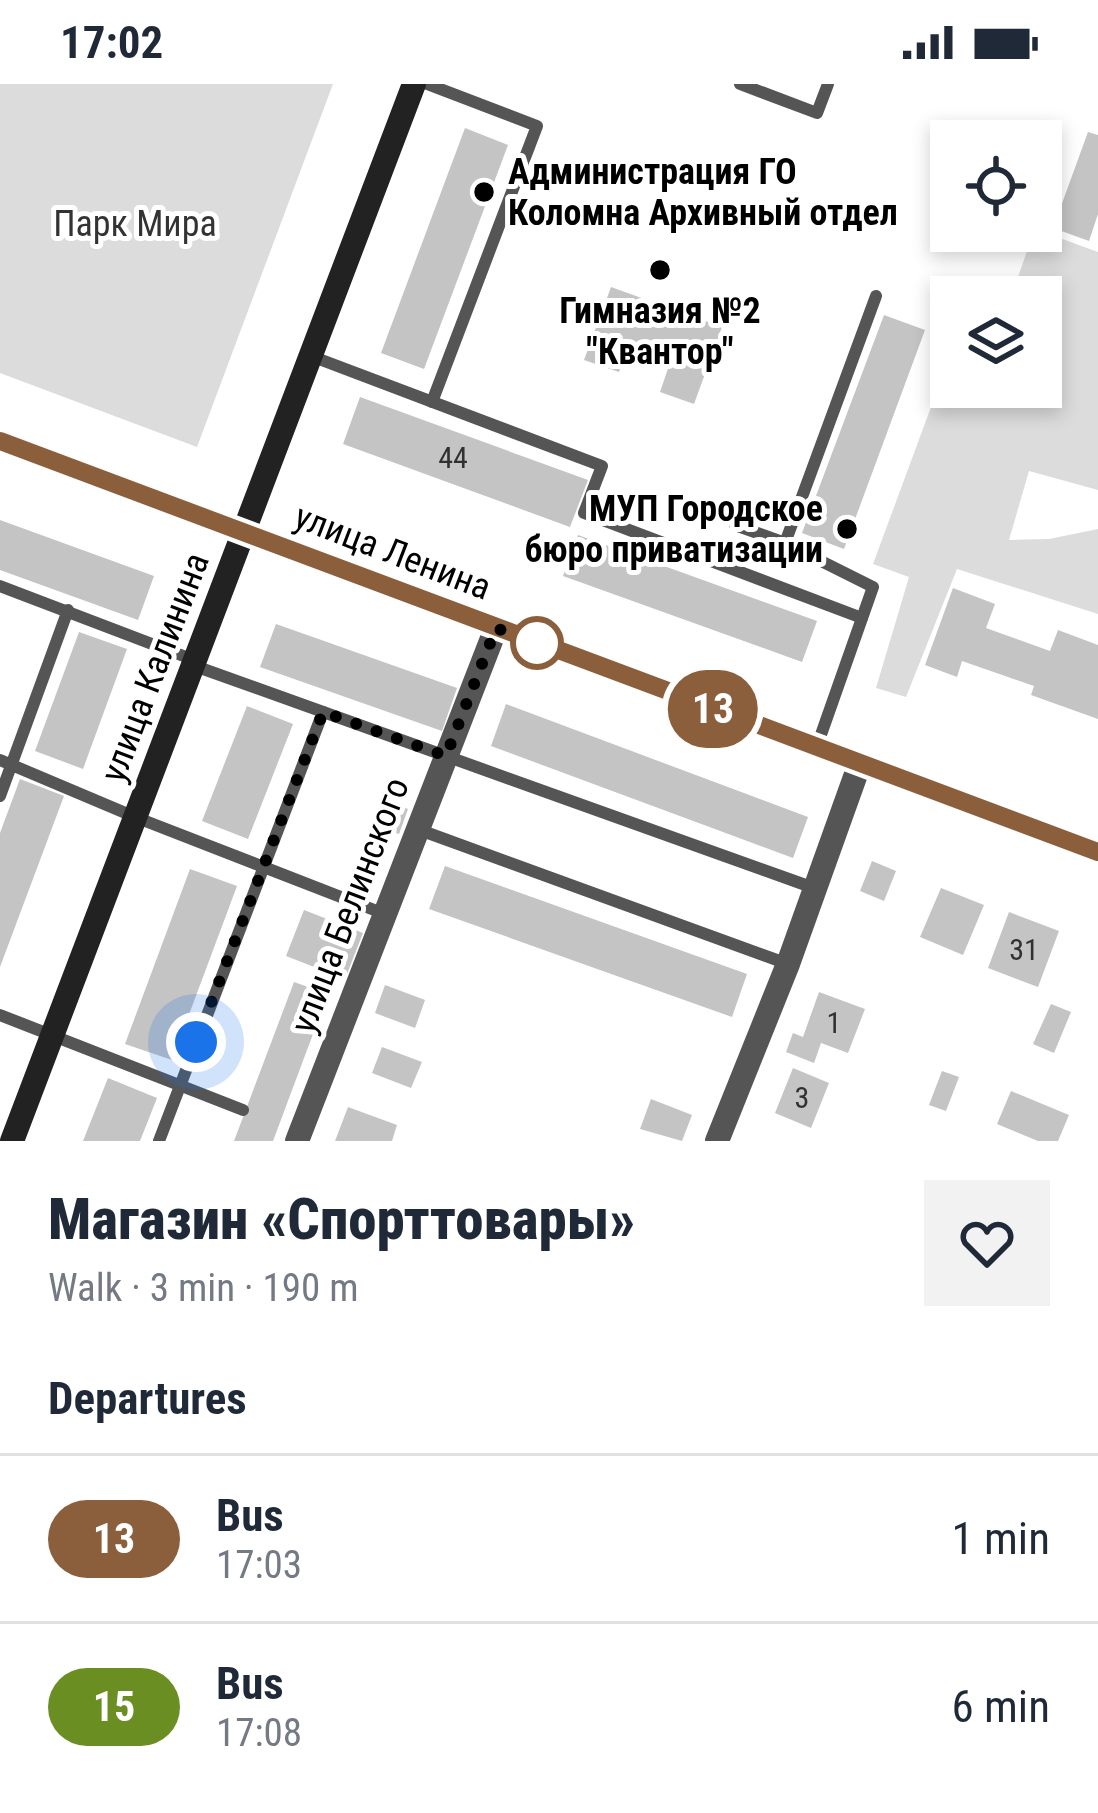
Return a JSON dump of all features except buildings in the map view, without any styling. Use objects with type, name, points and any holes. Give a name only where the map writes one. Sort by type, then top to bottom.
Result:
[{"type":"main road","name":"улица Калинина","points":[[12,1141],[414,84]]},
{"type":"main road","name":"улица Ленина","points":[[0,441],[1098,852]]},
{"type":"street","name":"улица Белинского","points":[[297,1141],[496,628]]},
{"type":"street","points":[[717,1141],[788,964],[860,764]]},
{"type":"lane","points":[[427,84],[537,125],[432,402]]},
{"type":"lane","points":[[740,84],[818,113],[828,84]]},
{"type":"lane","points":[[785,543],[876,296]]},
{"type":"lane","points":[[310,356],[602,466],[584,513],[862,618]]},
{"type":"lane","points":[[735,525],[785,543],[873,587],[817,747]]},
{"type":"lane","points":[[0,586],[323,712],[815,889]]},
{"type":"lane","points":[[0,796],[6,762],[68,610]]},
{"type":"lane","points":[[159,1141],[323,712]]},
{"type":"lane","points":[[6,762],[135,818],[382,913]]},
{"type":"lane","points":[[417,829],[788,964]]},
{"type":"lane","points":[[0,1015],[242,1110]]},
{"type":"green space","name":"Парк Мира","points":[[0,84],[333,84],[197,447],[0,373]]},
{"type":"green space","points":[[1062,239],[1098,252],[1098,490],[1029,471],[1009,540],[1049,539],[1098,529],[1098,614],[957,569],[906,697],[876,688],[909,577],[873,564],[931,408],[1062,408],[1062,276],[1018,276],[1027,252],[1062,252]]},
{"type":"bus line","name":"13","points":[[0,441],[1098,852]]},
{"type":"place","name":"Администрация ГО Коломна Архивный отдел","points":[[484,192]]},
{"type":"place","name":"Гимназия №2 \"Квантор\"","points":[[660,270]]},
{"type":"place","name":"МУП Городское бюро приватизации","points":[[847,529]]},
{"type":"route","points":[[196,1042],[323,712],[446,756],[496,628],[537,643]]}]
